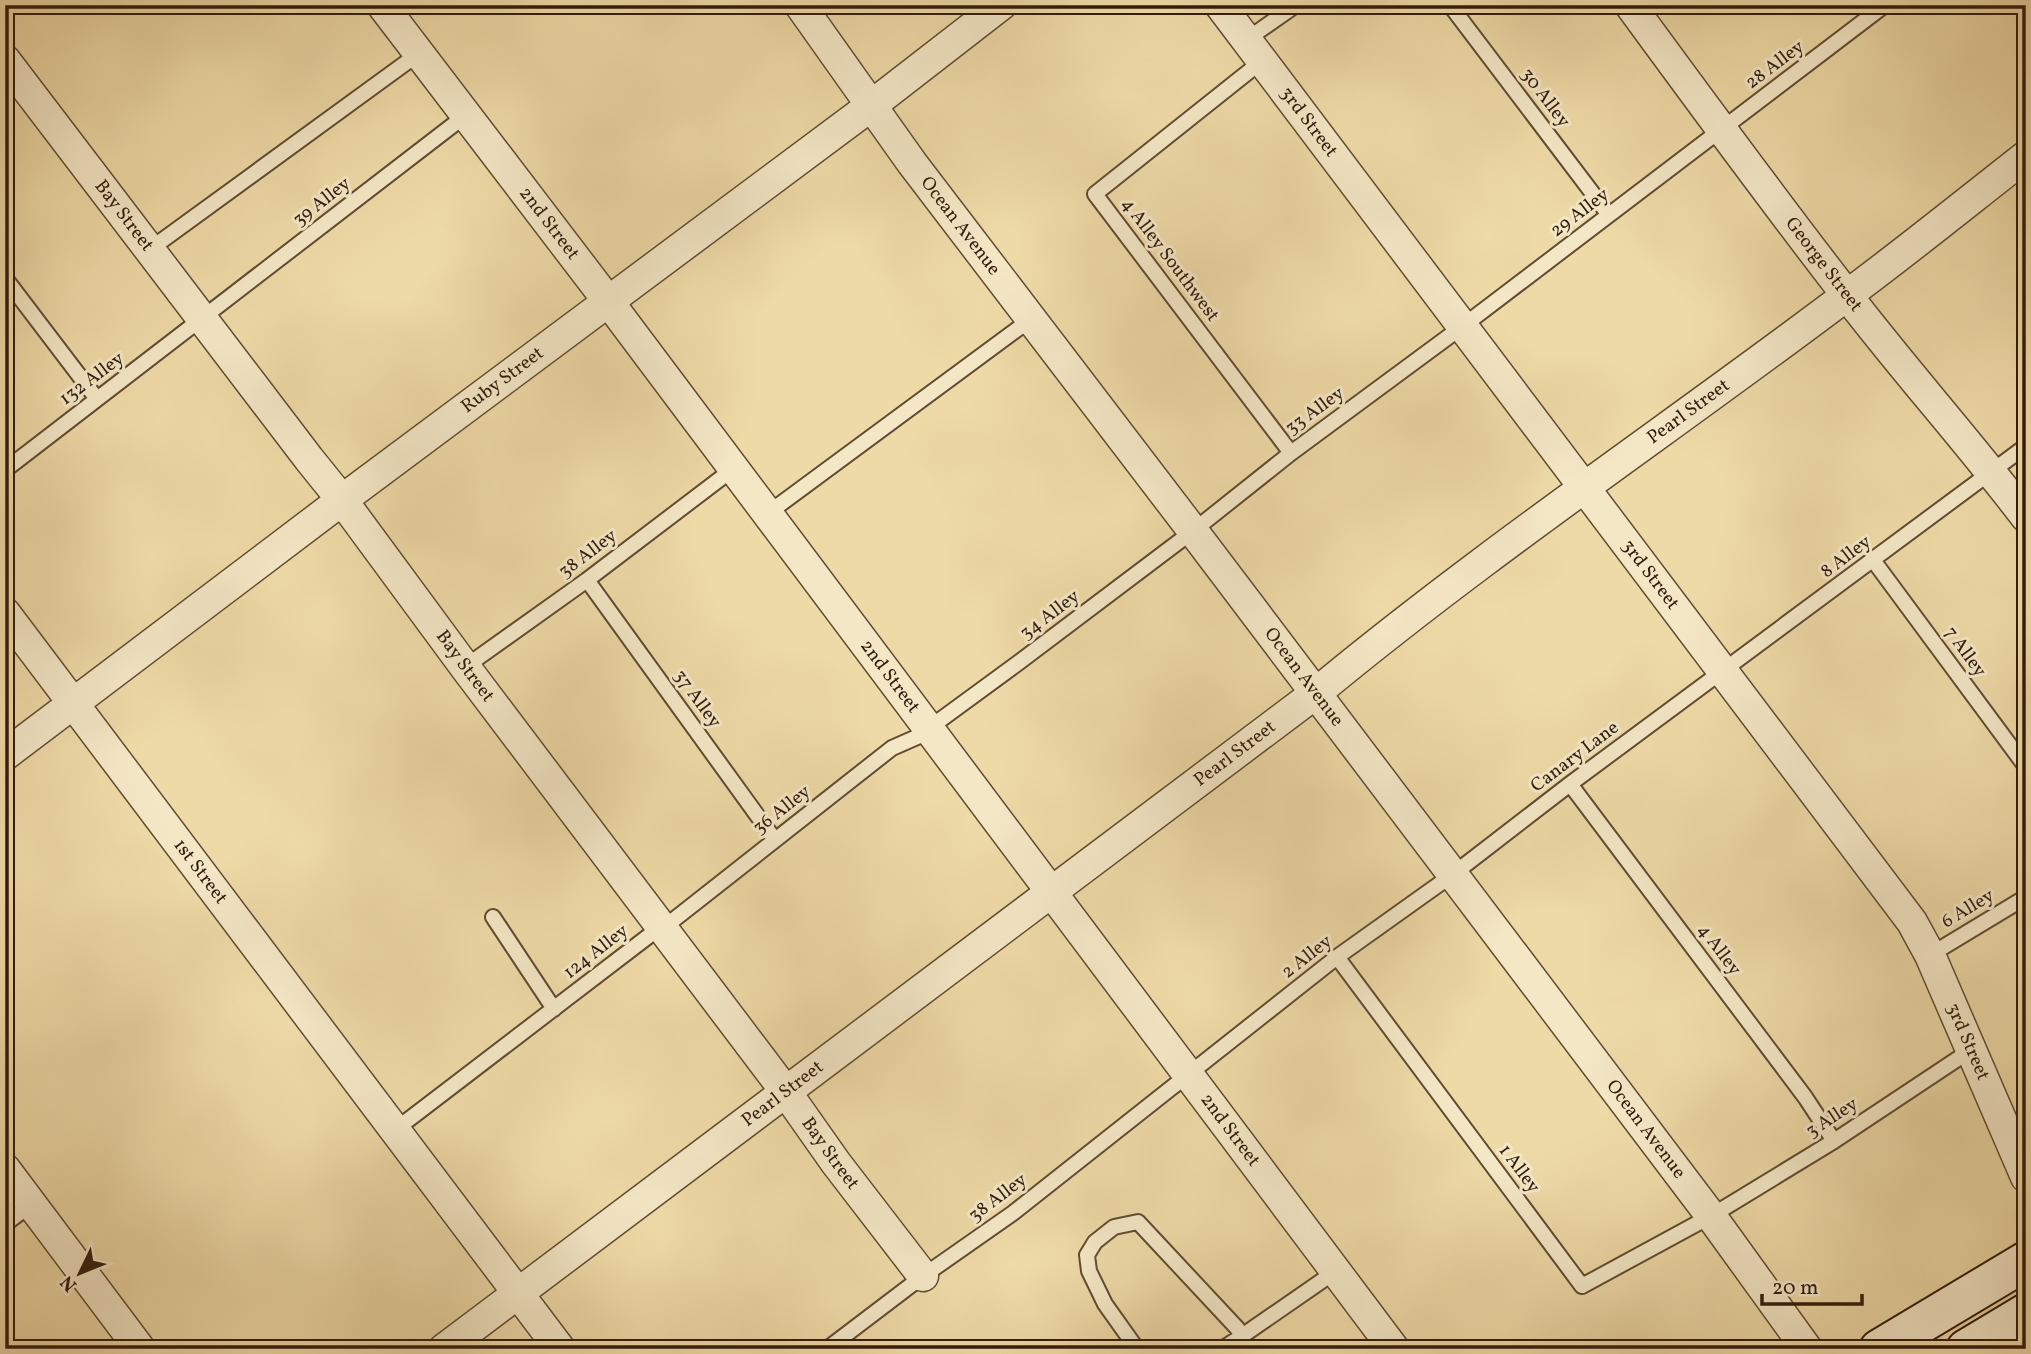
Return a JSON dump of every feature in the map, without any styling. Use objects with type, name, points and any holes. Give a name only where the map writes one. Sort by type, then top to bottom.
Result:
[{"type":"main road","points":[[1880,1349],[2026,1261]]},
{"type":"main road","points":[[1966,1349],[2026,1313]]},
{"type":"street","name":"2nd Street","points":[[382,5],[608,301],[1394,1349]]},
{"type":"street","name":"Ocean Avenue","points":[[800,5],[912,163],[1711,1216],[1807,1349]]},
{"type":"street","name":"Ruby Street","points":[[5,755],[872,105],[1001,5]]},
{"type":"street","name":"3rd Street","points":[[1220,5],[1912,922],[1930,955],[2026,1177]]},
{"type":"street","name":"George Street","points":[[1630,5],[1847,296],[2026,517]]},
{"type":"street","name":"Bay Street","points":[[5,60],[342,500],[786,1092],[835,1163],[923,1276]]},
{"type":"street","name":"Pearl Street","points":[[444,1349],[1584,488],[1847,296],[2026,156]]},
{"type":"street","name":"1st Street","points":[[5,613],[560,1349]]},
{"type":"street","points":[[5,1169],[140,1349]]},
{"type":"lane","points":[[1254,50],[1296,5]]},
{"type":"lane","name":"30 Alley","points":[[1450,5],[1609,215]]},
{"type":"lane","name":"28 Alley","points":[[1721,130],[1885,5]]},
{"type":"lane","name":"4 Alley Southwest","points":[[1254,50],[1095,194],[1291,453]]},
{"type":"lane","points":[[149,250],[418,54]]},
{"type":"lane","name":"39 Alley","points":[[202,319],[466,115]]},
{"type":"lane","name":"29 Alley","points":[[1463,326],[1721,130]]},
{"type":"lane","points":[[5,278],[97,399]]},
{"type":"lane","name":"132 Alley","points":[[5,470],[202,319]]},
{"type":"lane","points":[[767,514],[1031,319]]},
{"type":"lane","name":"33 Alley","points":[[1193,531],[1291,453],[1463,326]]},
{"type":"lane","name":"8 Alley","points":[[1723,672],[2026,446]]},
{"type":"lane","name":"38 Alley","points":[[465,667],[587,580],[733,468]]},
{"type":"lane","name":"34 Alley","points":[[929,729],[1193,531]]},
{"type":"lane","name":"7 Alley","points":[[1873,560],[2026,767]]},
{"type":"lane","name":"37 Alley","points":[[587,580],[775,840]]},
{"type":"lane","name":"Canary Lane","points":[[1452,875],[1723,672]]},
{"type":"lane","name":"36 Alley","points":[[662,929],[892,748],[929,729]]},
{"type":"lane","name":"4 Alley","points":[[1570,785],[1805,1097],[1834,1141]]},
{"type":"lane","name":"2 Alley","points":[[1189,1073],[1337,957],[1452,875]]},
{"type":"lane","name":"6 Alley","points":[[1930,955],[2026,897]]},
{"type":"lane","points":[[396,1130],[554,1009],[493,917]]},
{"type":"lane","name":"124 Alley","points":[[554,1009],[650,935],[662,929]]},
{"type":"lane","name":"1 Alley","points":[[1337,957],[1582,1286],[1711,1216]]},
{"type":"lane","name":"3 Alley","points":[[1711,1216],[1834,1141],[1971,1050]]},
{"type":"lane","name":"38 Alley","points":[[827,1349],[923,1276],[1013,1213],[1189,1073]]},
{"type":"lane","points":[[5,1224],[32,1204]]},
{"type":"lane","points":[[1137,1349],[1105,1304],[1089,1271],[1087,1255],[1095,1242],[1114,1227],[1138,1222],[1242,1336]]},
{"type":"lane","points":[[1222,1349],[1336,1271]]}]
